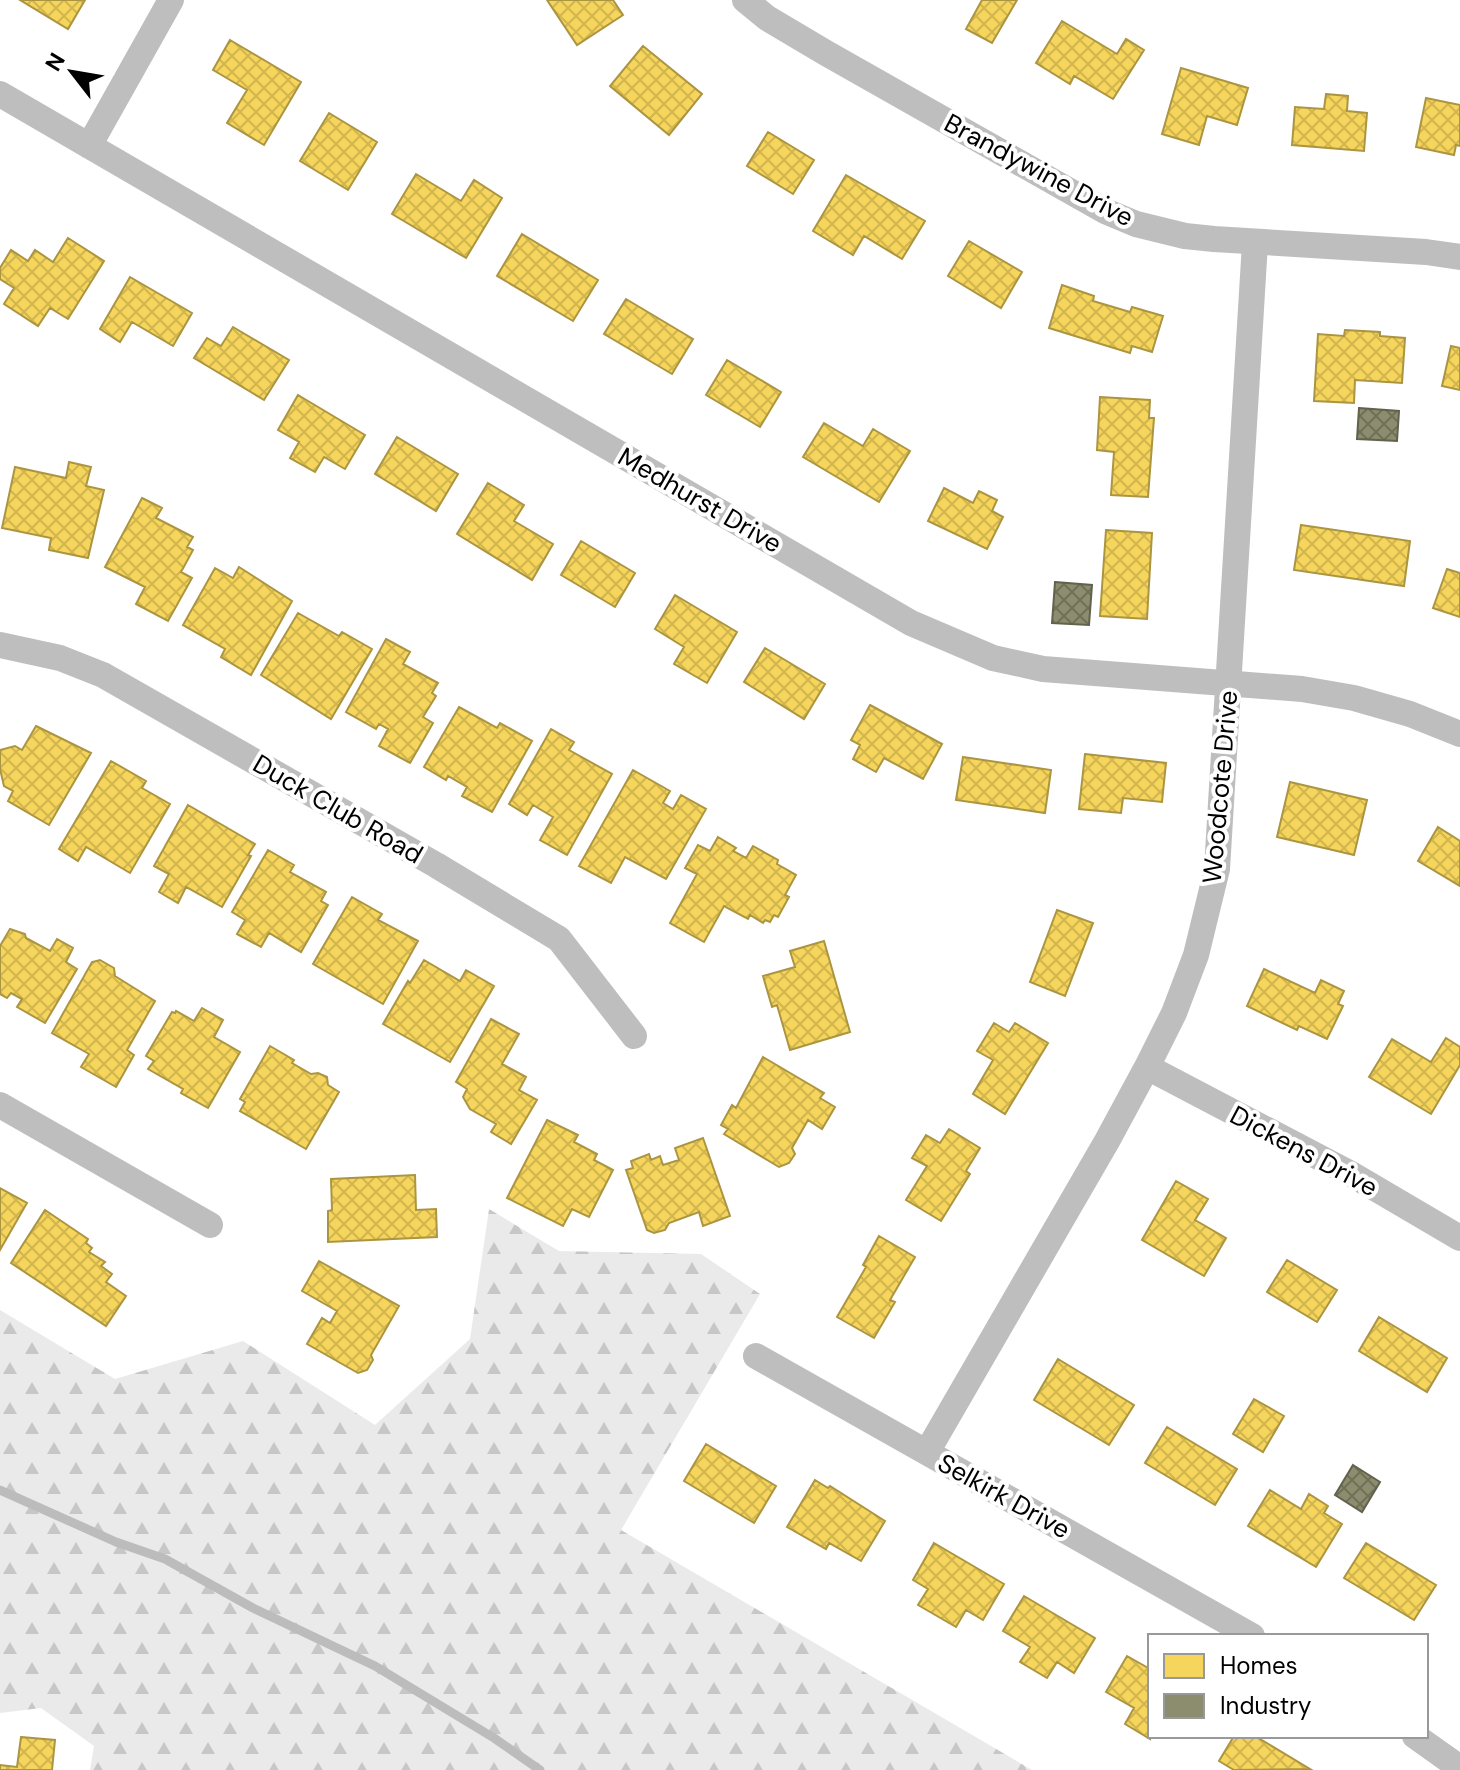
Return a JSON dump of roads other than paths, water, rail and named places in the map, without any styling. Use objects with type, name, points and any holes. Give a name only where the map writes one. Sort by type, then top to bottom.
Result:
[{"type":"street","points":[[89,146],[171,0]]},
{"type":"street","name":"Brandywine Drive","points":[[745,0],[767,18],[826,53],[1105,211],[1136,224],[1185,236],[1460,257]]},
{"type":"street","name":"Medhurst Drive","points":[[0,94],[911,623],[993,658],[1043,669],[1302,689],[1354,698],[1410,714],[1460,734]]},
{"type":"street","name":"Woodcote Drive","points":[[927,1452],[1107,1141],[1174,1013],[1196,955],[1217,869],[1255,243]]},
{"type":"street","name":"Duck Club Road","points":[[0,645],[60,658],[103,675],[436,865],[559,939],[634,1036]]},
{"type":"street","name":"Dickens Drive","points":[[1147,1067],[1351,1174],[1460,1238]]},
{"type":"street","points":[[0,1105],[210,1225]]},
{"type":"street","name":"Selkirk Drive","points":[[756,1356],[1248,1634]]},
{"type":"street","points":[[1418,1738],[1460,1768]]},
{"type":"waterway","points":[[0,1490],[116,1542],[165,1559],[253,1608],[375,1666],[494,1738],[540,1770]]}]
